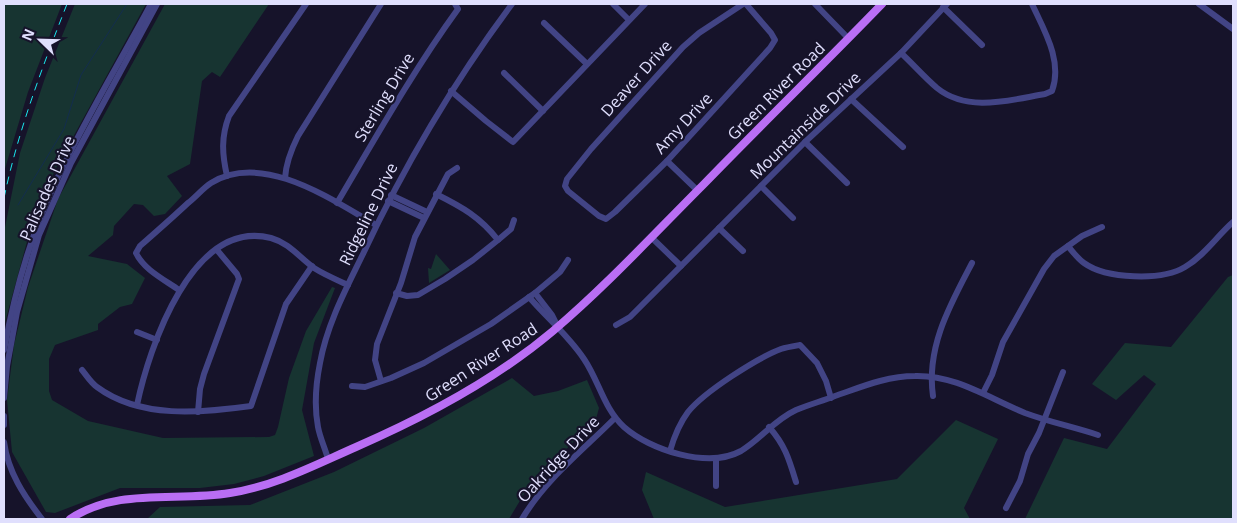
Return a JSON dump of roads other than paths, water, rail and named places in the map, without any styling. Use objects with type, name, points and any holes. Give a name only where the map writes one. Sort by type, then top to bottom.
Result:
[{"type":"main road","name":"Green River Road","points":[[70,519],[96,506],[125,498],[211,495],[250,489],[283,479],[404,425],[446,403],[502,368],[558,326],[601,287],[882,4]]},
{"type":"street","name":"Palisades Drive","points":[[4,350],[18,284],[43,211],[65,162],[151,4]]},
{"type":"street","name":"Palisades Drive","points":[[4,398],[7,366],[17,312],[39,235],[71,163],[157,4]]},
{"type":"street","points":[[227,176],[222,145],[224,129],[229,116],[306,4]]},
{"type":"street","points":[[285,178],[290,153],[298,136],[381,4]]},
{"type":"street","name":"Ridgeline Drive","points":[[328,459],[318,428],[317,383],[325,343],[348,285],[376,225],[417,148],[451,91],[512,4]]},
{"type":"street","points":[[612,4],[629,20]]},
{"type":"street","points":[[451,91],[513,142],[645,4]]},
{"type":"street","name":"Amy Drive","points":[[606,219],[667,160],[770,48],[775,40],[745,4]]},
{"type":"street","name":"Deaver Drive","points":[[606,219],[599,216],[568,191],[565,186],[567,179],[591,149],[683,46],[699,33],[745,4]]},
{"type":"street","points":[[815,4],[848,38]]},
{"type":"street","points":[[901,53],[937,87],[957,99],[987,103],[1045,94],[1052,91],[1055,84],[1055,66],[1052,51],[1032,4]]},
{"type":"street","points":[[1199,4],[1233,29]]},
{"type":"street","name":"Sterling Drive","points":[[337,203],[392,109],[457,6]]},
{"type":"street","points":[[945,6],[982,45]]},
{"type":"street","name":"Mountainside Drive","points":[[616,325],[630,317],[805,142],[901,53],[945,6]]},
{"type":"street","points":[[544,23],[587,64]]},
{"type":"street","points":[[504,73],[543,111]]},
{"type":"street","points":[[852,99],[903,147]]},
{"type":"street","points":[[805,142],[847,183]]},
{"type":"street","points":[[667,160],[697,190]]},
{"type":"street","points":[[381,381],[375,360],[377,344],[415,237],[448,174],[457,168]]},
{"type":"street","points":[[179,290],[156,274],[136,253],[140,246],[211,184],[227,176],[239,173],[285,178],[308,186],[376,225]]},
{"type":"street","points":[[761,186],[794,218]]},
{"type":"street","points":[[436,194],[471,212],[488,227],[498,240]]},
{"type":"street","points":[[390,198],[425,215]]},
{"type":"street","points":[[396,293],[407,296],[418,295],[473,260],[511,229],[514,220]]},
{"type":"street","points":[[1068,246],[1084,263],[1104,273],[1127,276],[1158,275],[1185,267],[1197,258],[1233,222]]},
{"type":"street","points":[[983,393],[992,375],[1003,342],[1044,269],[1054,256],[1082,236],[1102,227]]},
{"type":"street","points":[[719,228],[743,251]]},
{"type":"street","points":[[137,405],[144,375],[164,322],[179,290],[195,268],[228,242],[248,236],[266,237],[285,244],[312,266],[348,285]]},
{"type":"street","points":[[651,237],[681,266]]},
{"type":"street","points":[[198,412],[200,389],[204,374],[239,279],[217,250]]},
{"type":"street","points":[[352,386],[365,387],[424,363],[491,324],[532,295],[560,272],[568,260]]},
{"type":"street","points":[[932,396],[932,364],[937,339],[946,313],[972,263]]},
{"type":"street","points":[[82,370],[95,386],[110,395],[137,405],[170,412],[198,412],[251,406],[286,304],[312,266]]},
{"type":"street","points":[[532,295],[552,315],[588,366],[615,418],[640,438],[656,446],[693,457],[716,458],[730,456],[796,410],[889,378],[917,375],[953,380],[1022,412],[1098,435]]},
{"type":"street","points":[[137,332],[157,340]]},
{"type":"street","points":[[670,451],[677,429],[689,411],[714,388],[763,357],[782,349],[800,345],[817,363],[826,381],[831,398]]},
{"type":"street","points":[[1006,508],[1020,481],[1028,454],[1045,420],[1064,372]]},
{"type":"street","points":[[4,416],[4,425]]},
{"type":"street","name":"Oakridge Drive","points":[[522,519],[550,482],[615,418]]},
{"type":"street","points":[[769,427],[780,440],[788,454],[796,482]]},
{"type":"street","points":[[4,442],[13,475],[30,504],[42,519]]},
{"type":"street","points":[[716,458],[716,486]]},
{"type":"waterway","points":[[18,205],[64,129],[81,75],[127,4]]},
{"type":"railway","points":[[4,198],[23,124],[67,4]]}]
